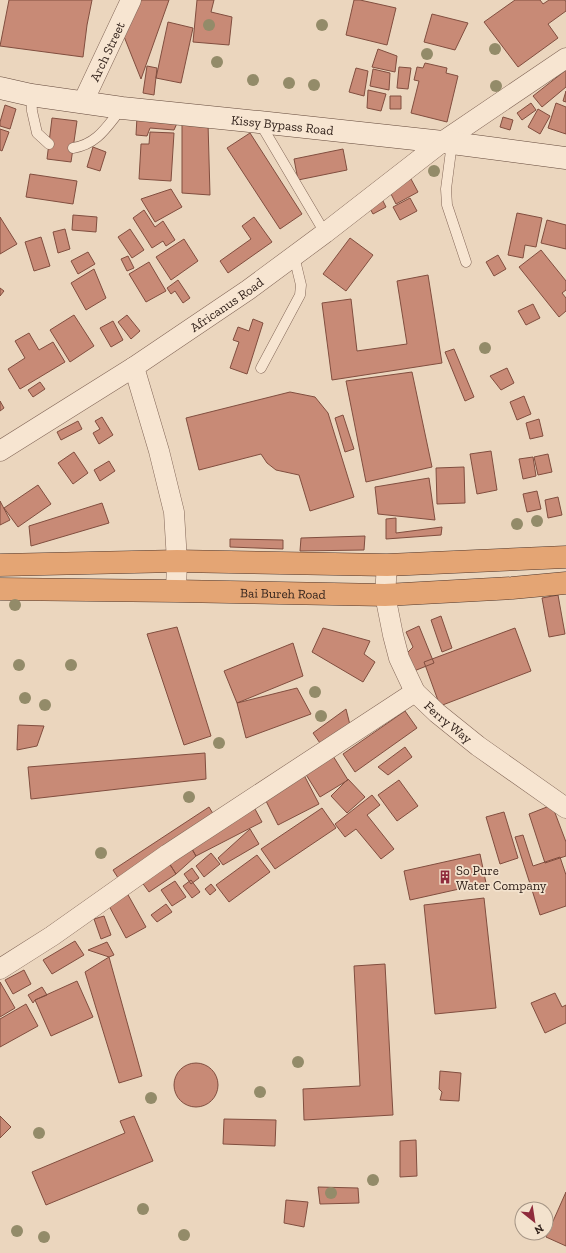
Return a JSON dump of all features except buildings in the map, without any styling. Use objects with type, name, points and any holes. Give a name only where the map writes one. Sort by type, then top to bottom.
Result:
[{"type":"highway","points":[[0,565],[177,561],[387,565],[566,557]]},
{"type":"highway","name":"Bai Bureh Road","points":[[0,589],[385,595],[512,588],[566,583]]},
{"type":"main road","name":"Kissy Bypass Road","points":[[0,88],[31,95],[122,108],[447,143],[566,158]]},
{"type":"street","name":"Arch Street","points":[[83,102],[130,0]]},
{"type":"street","name":"Africanus Road","points":[[0,451],[134,367],[248,290],[447,143],[566,58]]},
{"type":"street","points":[[134,367],[159,451],[174,512],[177,561],[176,591]]},
{"type":"street","name":"Ferry Way","points":[[387,565],[385,595],[393,635],[400,658],[415,692],[437,713],[478,746],[566,808]]},
{"type":"street","points":[[0,969],[52,936],[150,866],[415,692]]},
{"type":"lane","points":[[31,95],[32,111],[37,133],[49,144]]},
{"type":"lane","points":[[73,148],[84,146],[100,136],[122,108]]},
{"type":"lane","points":[[259,122],[326,233]]},
{"type":"lane","points":[[447,143],[447,205],[466,262]]},
{"type":"lane","points":[[261,368],[300,295],[301,285],[294,256]]},
{"type":"place","name":"So Pure Water Company","points":[[445,877]]}]
